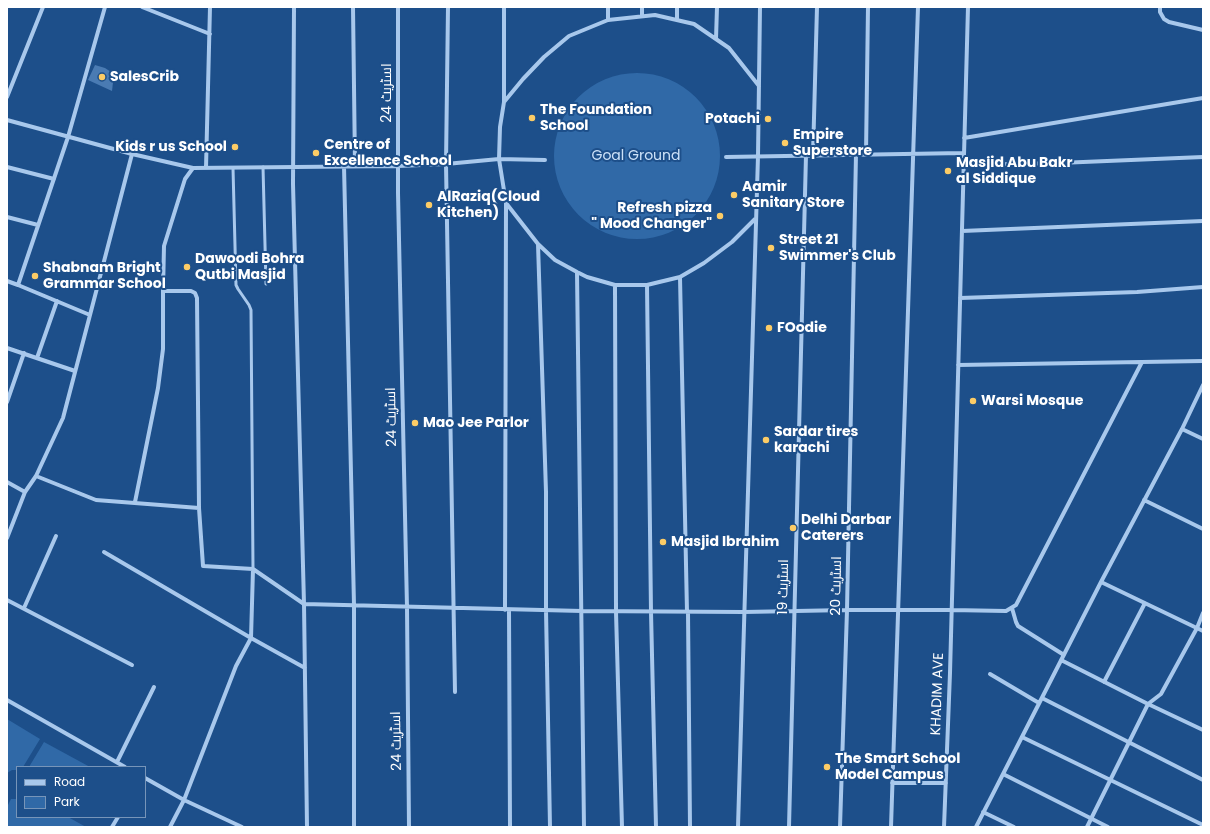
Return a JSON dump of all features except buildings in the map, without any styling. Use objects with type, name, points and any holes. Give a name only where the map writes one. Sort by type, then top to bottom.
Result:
[{"type":"street","points":[[7,97],[43,7]]},
{"type":"street","points":[[18,285],[68,137],[105,7]]},
{"type":"street","points":[[142,7],[210,34]]},
{"type":"street","points":[[206,168],[210,7]]},
{"type":"street","points":[[294,7],[293,167],[308,827]]},
{"type":"street","points":[[353,7],[355,166]]},
{"type":"street","name":"اسٹریٹ 24","points":[[398,7],[398,166],[409,827]]},
{"type":"street","points":[[448,7],[446,164],[455,692]]},
{"type":"street","points":[[504,7],[504,102],[500,127],[499,159],[506,203],[507,610],[510,827]]},
{"type":"street","points":[[608,7],[608,20]]},
{"type":"street","points":[[642,7],[642,16]]},
{"type":"street","points":[[677,7],[677,20]]},
{"type":"street","points":[[716,39],[717,7]]},
{"type":"street","points":[[738,827],[758,156],[760,7]]},
{"type":"street","points":[[813,155],[817,7]]},
{"type":"street","points":[[866,154],[868,7]]},
{"type":"street","points":[[891,827],[918,7]]},
{"type":"street","name":"KHADIM AVE","points":[[944,827],[968,7]]},
{"type":"street","points":[[1160,7],[1160,12],[1169,22],[1203,30]]},
{"type":"street","points":[[504,102],[544,57],[569,36],[608,20],[655,15],[694,24],[716,39],[729,48],[759,86]]},
{"type":"street","points":[[964,138],[1203,98]]},
{"type":"street","points":[[7,120],[132,154],[193,168],[398,166],[446,164],[499,159],[545,160]]},
{"type":"street","points":[[726,157],[964,153]]},
{"type":"street","points":[[7,538],[25,492],[36,476],[63,418],[132,154]]},
{"type":"street","name":"اسٹریٹ 20","points":[[840,827],[847,610],[856,154]]},
{"type":"street","name":"اسٹریٹ 19","points":[[789,827],[806,155]]},
{"type":"street","points":[[963,165],[1059,164],[1203,157]]},
{"type":"street","points":[[344,166],[354,605],[354,827]]},
{"type":"street","points":[[7,167],[54,178]]},
{"type":"street","points":[[135,502],[158,388],[163,349],[164,246],[185,179],[193,168]]},
{"type":"street","points":[[506,203],[538,244],[555,260],[587,277],[615,284],[647,285],[680,277],[704,263],[732,242],[756,219]]},
{"type":"street","points":[[7,217],[38,225]]},
{"type":"street","points":[[962,231],[1203,222]]},
{"type":"street","points":[[538,244],[546,492],[546,610],[550,827]]},
{"type":"street","points":[[577,272],[584,827]]},
{"type":"street","points":[[680,277],[688,612],[690,827]]},
{"type":"street","points":[[7,281],[90,315]]},
{"type":"street","points":[[615,284],[616,612],[622,827]]},
{"type":"street","points":[[647,285],[651,612],[656,827]]},
{"type":"street","points":[[960,298],[1137,292],[1203,287]]},
{"type":"street","points":[[163,291],[191,291],[197,298],[199,508],[203,566],[253,569],[304,604],[616,612],[847,610],[951,610],[1006,612],[1016,605],[1142,362]]},
{"type":"street","points":[[37,358],[57,301]]},
{"type":"street","points":[[7,348],[75,371]]},
{"type":"street","points":[[7,402],[24,353]]},
{"type":"street","points":[[958,365],[1203,362]]},
{"type":"street","points":[[976,827],[1101,582],[1182,429],[1203,385]]},
{"type":"street","points":[[1182,429],[1203,439]]},
{"type":"street","points":[[36,476],[96,500],[199,508]]},
{"type":"street","points":[[7,482],[25,492]]},
{"type":"street","points":[[1144,500],[1203,529]]},
{"type":"street","points":[[24,608],[56,536]]},
{"type":"street","points":[[104,552],[305,668]]},
{"type":"street","points":[[170,827],[184,800],[236,666],[251,638],[253,569]]},
{"type":"street","points":[[1101,582],[1203,631]]},
{"type":"street","points":[[7,600],[132,665]]},
{"type":"street","points":[[1104,682],[1145,603]]},
{"type":"street","points":[[1012,608],[1018,626],[1064,654]]},
{"type":"street","points":[[1087,827],[1148,704],[1161,694],[1197,628],[1203,613]]},
{"type":"street","points":[[1061,660],[1203,730]]},
{"type":"street","points":[[990,674],[1039,703]]},
{"type":"street","points":[[117,762],[154,687]]},
{"type":"street","points":[[1042,698],[1203,780]]},
{"type":"street","points":[[7,700],[124,766]]},
{"type":"street","points":[[1022,737],[1203,825]]},
{"type":"street","points":[[1003,774],[1108,827]]},
{"type":"street","points":[[146,779],[184,800],[242,827]]},
{"type":"street","points":[[892,783],[946,783]]},
{"type":"street","points":[[984,812],[1014,827]]},
{"type":"street","points":[[112,827],[117,818]]},
{"type":"lane","points":[[233,168],[236,285],[251,310],[253,569]]},
{"type":"lane","points":[[263,168],[266,284]]},
{"type":"green space","name":"Goal Ground","points":[[637,73],[661,77],[676,83],[689,92],[701,104],[710,117],[716,132],[720,156],[716,180],[710,195],[701,208],[689,220],[676,229],[661,235],[637,239],[613,235],[598,229],[585,220],[573,208],[564,195],[558,180],[554,156],[558,132],[564,117],[573,104],[585,92],[598,83],[613,77]]},
{"type":"green space","points":[[7,719],[40,739],[24,766],[16,766],[16,770],[12,770],[7,773]]},
{"type":"green space","points":[[44,742],[88,766],[30,766]]},
{"type":"green space","points":[[11,799],[16,799],[16,818],[70,818],[86,827],[7,827],[7,807]]},
{"type":"place","name":"SalesCrib","points":[[102,77]]},
{"type":"place","name":"The Foundation School","points":[[532,118]]},
{"type":"place","name":"Potachi","points":[[768,119]]},
{"type":"place","name":"Empire Superstore","points":[[785,143]]},
{"type":"place","name":"Kids r us School","points":[[235,147]]},
{"type":"place","name":"Centre of Excellence School","points":[[316,153]]},
{"type":"place","name":"Masjid Abu Bakr al Siddique","points":[[948,171]]},
{"type":"place","name":"Aamir Sanitary Store","points":[[734,195]]},
{"type":"place","name":"AlRaziq(Cloud Kitchen)","points":[[429,205]]},
{"type":"place","name":"Refresh pizza \" Mood Changer\"","points":[[720,216]]},
{"type":"place","name":"Street 21 Swimmer's Club","points":[[771,248]]},
{"type":"place","name":"Dawoodi Bohra Qutbi Masjid","points":[[187,267]]},
{"type":"place","name":"Shabnam Bright Grammar School","points":[[35,276]]},
{"type":"place","name":"FOodie","points":[[769,328]]},
{"type":"place","name":"Warsi Mosque","points":[[973,401]]},
{"type":"place","name":"Mao Jee Parlor","points":[[415,423]]},
{"type":"place","name":"Sardar tires karachi","points":[[766,440]]},
{"type":"place","name":"Delhi Darbar Caterers","points":[[793,528]]},
{"type":"place","name":"Masjid Ibrahim","points":[[663,542]]},
{"type":"place","name":"The Smart School Model Campus","points":[[827,767]]}]
